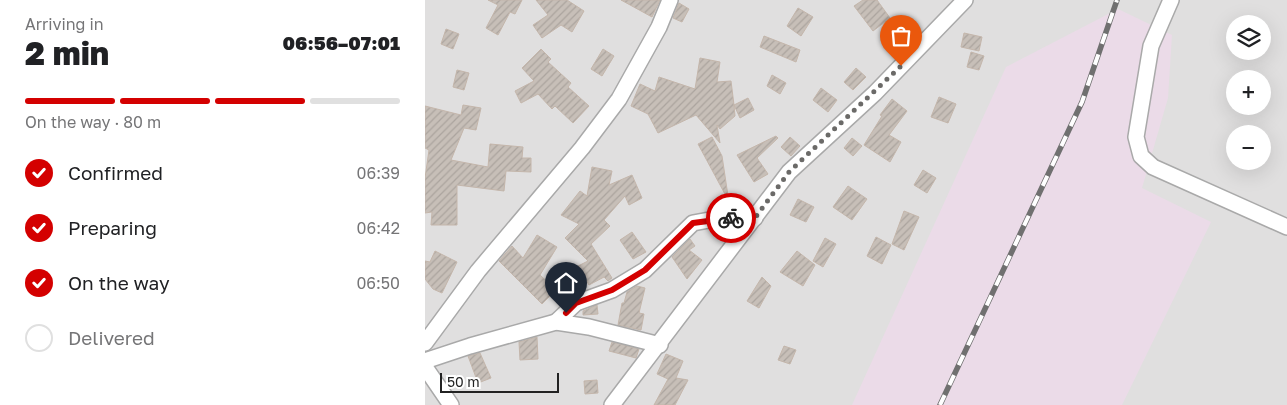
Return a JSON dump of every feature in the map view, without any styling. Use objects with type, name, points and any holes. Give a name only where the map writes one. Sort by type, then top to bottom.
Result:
[{"type":"street","points":[[425,343],[479,271],[582,148],[619,100],[659,28],[670,0]]},
{"type":"street","points":[[612,405],[660,345],[789,172],[875,93],[965,0]]},
{"type":"street","points":[[1171,0],[1151,46],[1136,137],[1141,156],[1153,167],[1287,227]]},
{"type":"street","points":[[556,322],[576,303],[612,290],[645,270],[693,223],[719,218],[755,218]]},
{"type":"street","points":[[425,361],[470,346],[556,322],[589,327],[660,345]]},
{"type":"street","points":[[425,366],[451,405]]},
{"type":"shaded area","points":[[425,0],[1287,0],[1287,405],[425,405]]},
{"type":"shaded area","points":[[1118,9],[1172,35],[1168,98],[1142,188],[1211,222],[1122,405],[852,405],[1006,67]]},
{"type":"building","points":[[488,0],[522,0],[515,14],[510,12],[498,35],[486,28],[498,5]]},
{"type":"building","points":[[536,0],[567,0],[584,11],[572,32],[561,25],[542,38],[533,25],[548,15]]},
{"type":"building","points":[[621,0],[660,0],[652,17]]},
{"type":"building","points":[[863,0],[877,0],[890,18],[873,31],[854,6]]},
{"type":"building","points":[[679,3],[689,9],[682,22],[673,18]]},
{"type":"building","points":[[798,8],[813,17],[801,36],[787,26]]},
{"type":"building","points":[[446,29],[459,34],[453,49],[441,44]]},
{"type":"building","points":[[964,33],[982,37],[979,51],[961,47]]},
{"type":"building","points":[[764,36],[800,50],[796,62],[760,47]]},
{"type":"building","points":[[541,49],[551,59],[548,62],[571,83],[568,87],[589,106],[573,123],[555,106],[552,109],[538,94],[521,103],[515,91],[534,81],[522,68]]},
{"type":"building","points":[[603,49],[614,56],[602,76],[591,69]]},
{"type":"building","points":[[971,52],[984,56],[979,70],[967,67]]},
{"type":"building","points":[[700,58],[720,62],[717,82],[731,81],[735,116],[720,129],[717,125],[720,143],[696,115],[658,133],[648,114],[631,106],[640,84],[655,91],[659,77],[695,89]]},
{"type":"building","points":[[856,68],[866,77],[853,90],[844,82]]},
{"type":"building","points":[[457,70],[469,73],[464,90],[453,87]]},
{"type":"building","points":[[772,75],[786,83],[780,94],[767,86]]},
{"type":"building","points":[[821,88],[837,100],[828,112],[813,100]]},
{"type":"building","points":[[939,97],[956,104],[948,123],[931,117]]},
{"type":"building","points":[[748,98],[754,110],[740,118],[734,105]]},
{"type":"building","points":[[892,99],[907,111],[889,135],[901,142],[890,162],[864,145],[882,116],[880,115]]},
{"type":"building","points":[[463,105],[481,108],[476,130],[464,128],[451,160],[488,167],[490,144],[523,147],[522,158],[531,158],[531,172],[506,171],[504,191],[457,185],[457,225],[431,225],[432,212],[425,213],[425,178],[429,150],[425,148],[425,106],[461,115]]},
{"type":"building","points":[[776,136],[778,138],[757,158],[768,174],[754,182],[737,155]]},
{"type":"building","points":[[712,137],[722,156],[728,196],[726,196],[698,144]]},
{"type":"building","points":[[790,137],[800,146],[791,156],[781,147]]},
{"type":"building","points":[[852,138],[862,146],[853,156],[844,148]]},
{"type":"building","points":[[592,167],[612,171],[609,185],[632,175],[642,198],[629,205],[625,196],[604,220],[610,226],[591,244],[612,278],[608,281],[604,277],[589,285],[578,266],[588,261],[565,238],[579,224],[561,215],[580,191],[587,196]]},
{"type":"building","points":[[923,170],[936,178],[927,193],[914,185]]},
{"type":"building","points":[[848,186],[867,199],[852,220],[833,207]]},
{"type":"building","points":[[798,199],[814,207],[806,222],[790,215]]},
{"type":"building","points":[[904,211],[919,217],[904,250],[892,244]]},
{"type":"building","points":[[632,232],[646,252],[633,259],[620,240]]},
{"type":"building","points":[[537,235],[557,247],[540,275],[556,290],[542,304],[499,261],[512,246],[523,258]]},
{"type":"building","points":[[876,237],[891,245],[882,264],[867,256]]},
{"type":"building","points":[[825,238],[836,244],[823,267],[813,261]]},
{"type":"building","points":[[690,239],[695,246],[689,250],[702,260],[687,279],[672,257]]},
{"type":"building","points":[[435,251],[457,262],[442,293],[433,289],[425,279],[425,261],[430,262]]},
{"type":"building","points":[[797,251],[815,265],[803,286],[780,272]]},
{"type":"building","points":[[762,277],[771,286],[759,308],[747,301]]},
{"type":"building","points":[[637,286],[645,288],[639,313],[644,314],[641,330],[618,325],[622,303],[624,303],[627,292]]},
{"type":"building","points":[[597,305],[598,314],[583,315],[583,311]]},
{"type":"building","points":[[537,337],[538,359],[520,360],[519,342]]},
{"type":"building","points":[[612,342],[639,349],[636,358],[609,351]]},
{"type":"building","points":[[784,346],[796,350],[790,364],[778,360]]},
{"type":"building","points":[[480,353],[491,378],[478,383],[468,356]]},
{"type":"building","points":[[666,354],[683,361],[676,378],[688,380],[675,405],[654,405],[668,379],[657,374]]},
{"type":"building","points":[[597,380],[598,393],[585,394],[584,381]]},
{"type":"railway","points":[[940,405],[1082,102],[1117,0]]},
{"type":"way so far","points":[[731,218],[755,218],[789,172],[875,93],[901,66]]},
{"type":"route","points":[[566,313],[576,303],[612,290],[645,270],[693,223],[719,218],[731,218]]}]
